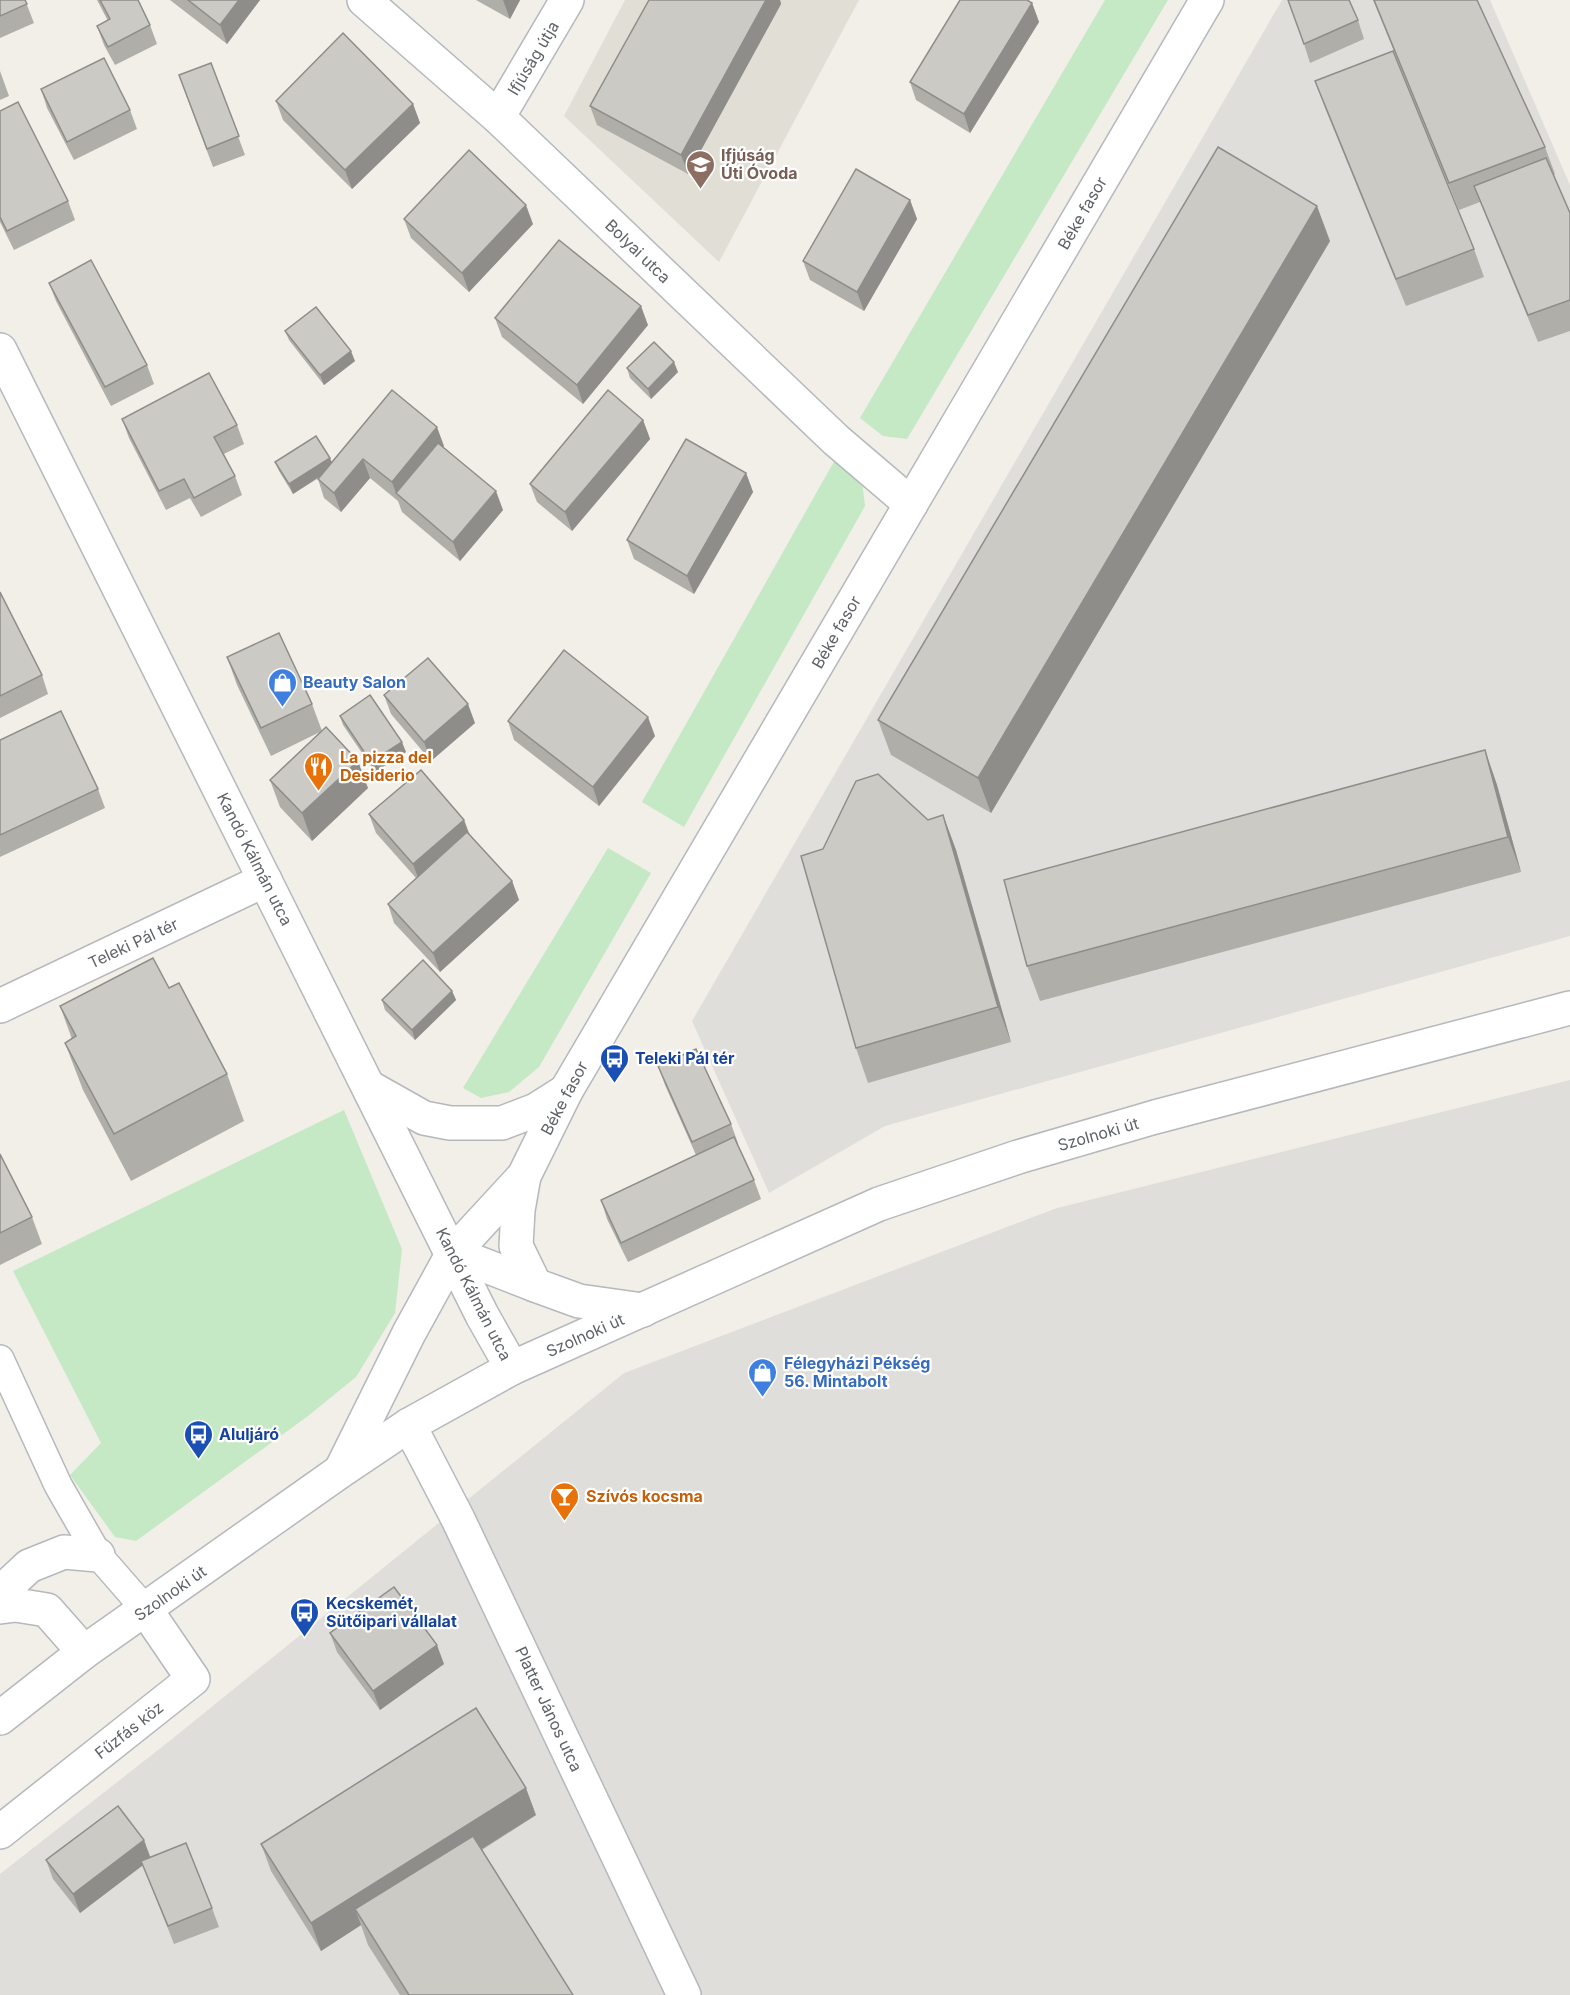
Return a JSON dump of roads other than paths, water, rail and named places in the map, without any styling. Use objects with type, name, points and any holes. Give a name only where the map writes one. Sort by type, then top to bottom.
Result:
[{"type":"street","name":"Bolyai utca","points":[[364,0],[498,117],[836,440],[911,504]]},
{"type":"street","name":"Ifjúság útja","points":[[498,117],[567,0]]},
{"type":"street","name":"Béke fasor","points":[[453,1254],[524,1176],[566,1091],[1207,0]]},
{"type":"street","name":"Kandó Kálmán utca","points":[[0,350],[483,1315],[512,1368]]},
{"type":"street","name":"Teleki Pál tér","points":[[0,1006],[265,880]]},
{"type":"street","name":"Szolnoki út","points":[[0,1718],[84,1652],[342,1470],[409,1425],[512,1368],[879,1204],[1018,1157],[1167,1114],[1570,1008]]},
{"type":"street","points":[[369,1087],[424,1118],[450,1123],[502,1123],[536,1110],[566,1091]]},
{"type":"street","points":[[524,1176],[518,1210],[516,1246],[535,1285]]},
{"type":"street","name":"Szolnoki út","points":[[342,1470],[409,1333],[453,1254],[579,1301],[643,1310]]},
{"type":"street","name":"Platter János utca","points":[[409,1425],[464,1530],[684,1995]]},
{"type":"street","points":[[0,1593],[29,1566],[64,1552],[98,1555]]},
{"type":"street","points":[[0,1607],[16,1605],[47,1610],[84,1652]]},
{"type":"street","name":"Fűzfás köz","points":[[0,1832],[193,1679],[146,1610]]},
{"type":"lane","points":[[0,1359],[58,1485],[98,1555],[146,1610]]},
{"type":"place","name":"Ifjúság Úti Óvoda","points":[[700,190]]},
{"type":"place","name":"Beauty Salon","points":[[282,708]]},
{"type":"place","name":"La pizza del Desiderio","points":[[319,792]]},
{"type":"place","name":"Teleki Pál tér","points":[[614,1084]]},
{"type":"place","name":"Félegyházi Pékség 56. Mintabolt","points":[[763,1398]]},
{"type":"place","name":"Aluljáró","points":[[198,1460]]},
{"type":"place","name":"Szívós kocsma","points":[[565,1522]]},
{"type":"place","name":"Kecskemét, Sütőipari vállalat","points":[[305,1638]]}]
